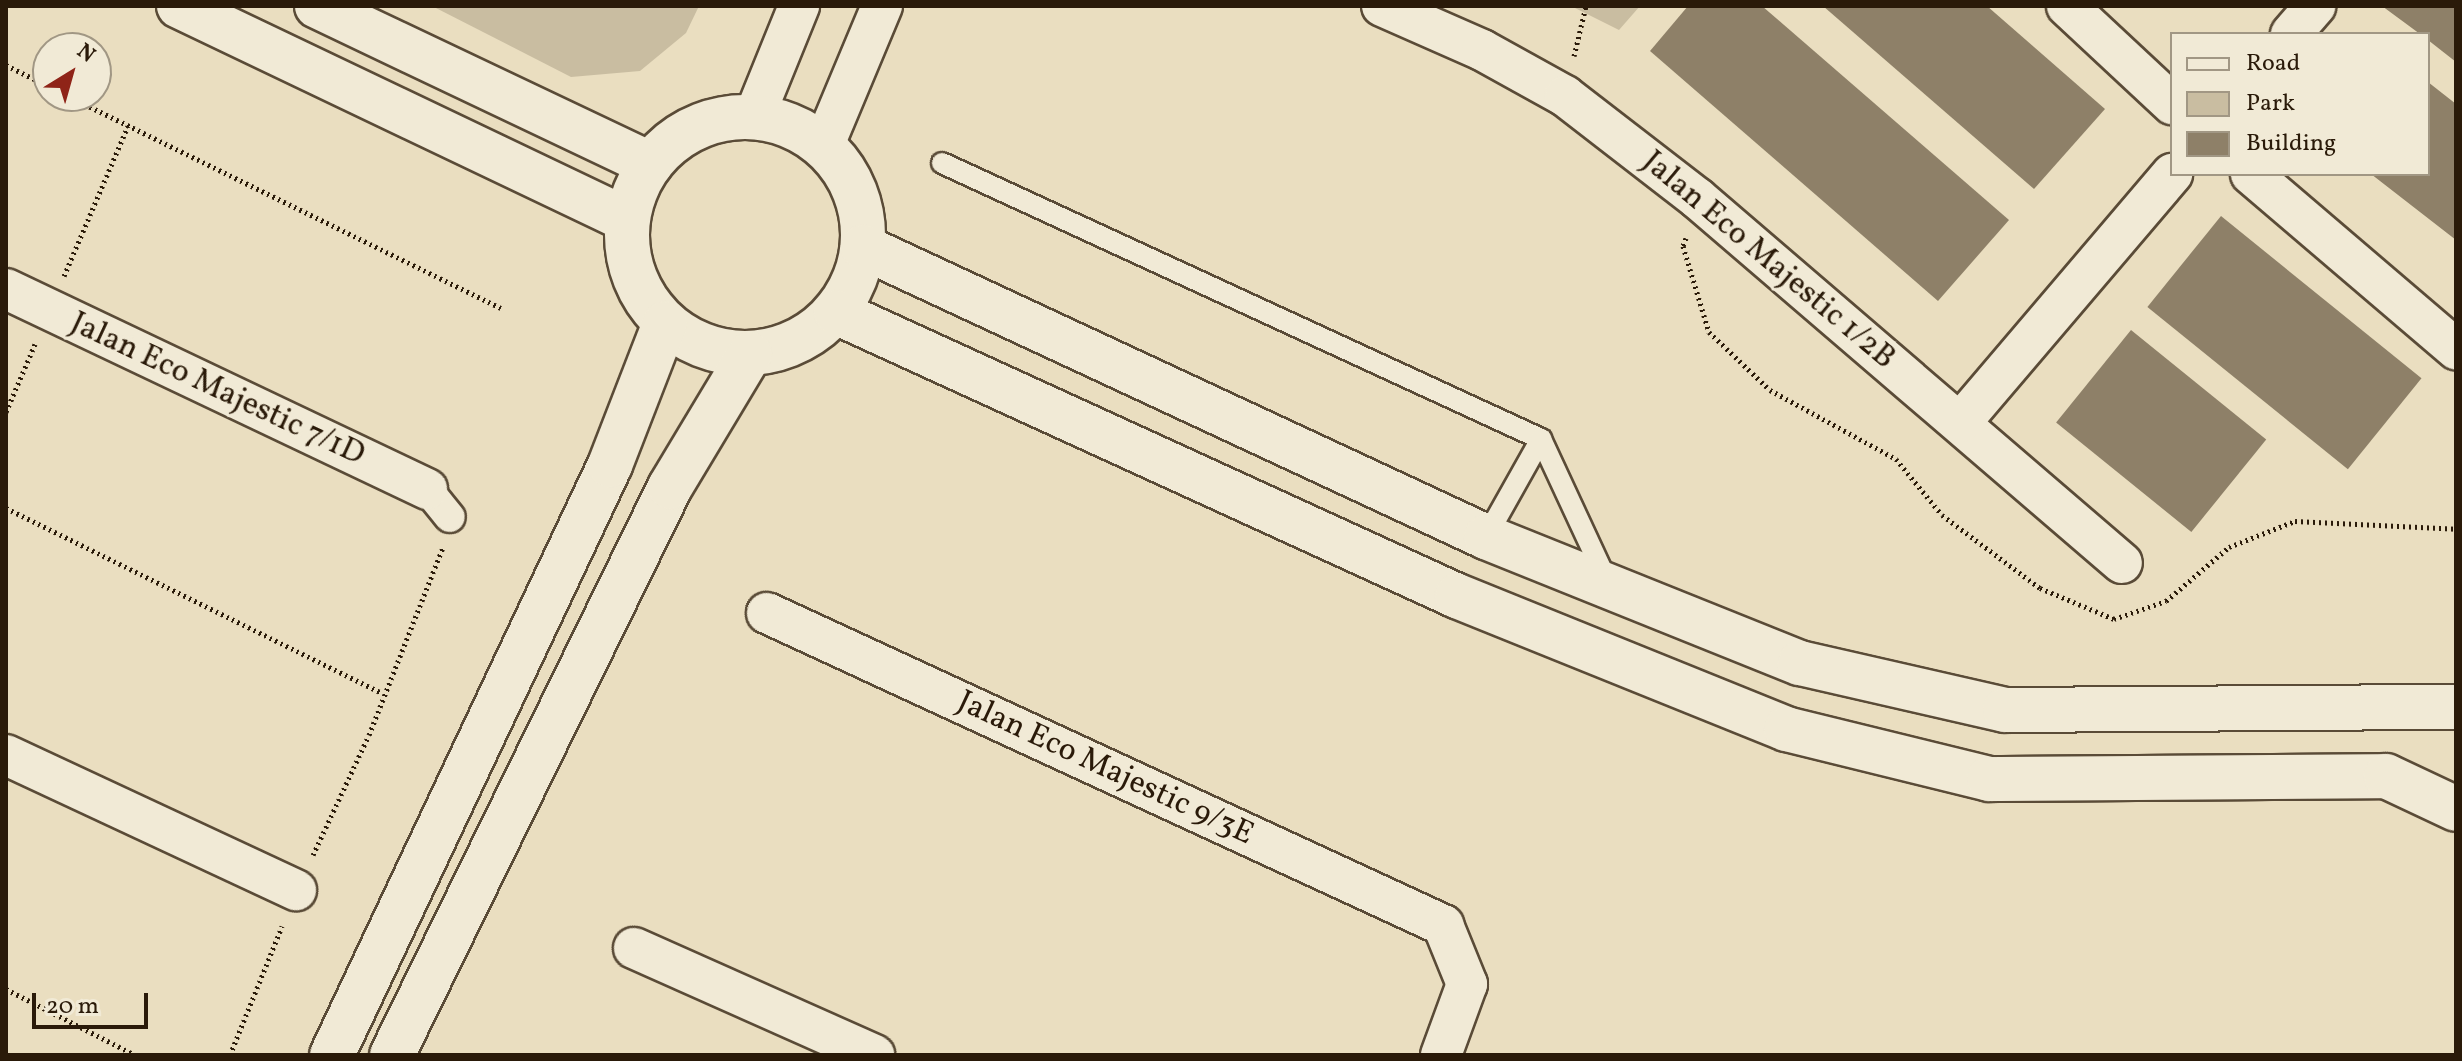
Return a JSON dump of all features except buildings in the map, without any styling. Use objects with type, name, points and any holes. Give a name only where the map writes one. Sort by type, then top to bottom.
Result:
[{"type":"street","points":[[179,6],[627,220]]},
{"type":"street","points":[[317,6],[650,164]]},
{"type":"street","points":[[754,117],[799,6]]},
{"type":"street","points":[[823,147],[882,6]]},
{"type":"street","name":"Jalan Eco Majestic 1/2B","points":[[1382,6],[1482,50],[1565,96],[1697,198],[2122,563]]},
{"type":"street","points":[[2067,6],[2170,102]]},
{"type":"street","points":[[2293,32],[2315,6]]},
{"type":"street","points":[[754,117],[791,127],[823,147],[852,187],[861,210],[863,247],[855,282],[836,312],[812,334],[782,348],[750,354],[718,350],[665,323],[642,293],[629,259],[627,220],[650,164],[690,131],[715,120],[754,117]]},
{"type":"street","points":[[1961,422],[2170,176]]},
{"type":"street","points":[[2253,176],[2456,349]]},
{"type":"street","points":[[863,247],[1486,537],[1800,663],[2005,710],[2456,707]]},
{"type":"street","name":"Jalan Eco Majestic 7/1D","points":[[6,289],[439,503]]},
{"type":"street","points":[[836,312],[1457,596],[1786,729],[1989,779],[2386,776],[2456,809]]},
{"type":"street","points":[[332,1055],[610,465],[665,323]]},
{"type":"street","points":[[392,1055],[670,487],[750,354]]},
{"type":"street","name":"Jalan Eco Majestic 9/3E","points":[[767,613],[1443,925],[1467,984],[1441,1055]]},
{"type":"street","points":[[6,755],[296,890]]},
{"type":"street","points":[[634,948],[874,1055]]},
{"type":"lane","points":[[942,163],[1541,439],[1611,589]]},
{"type":"lane","points":[[1486,537],[1541,439]]},
{"type":"path","points":[[1565,96],[1586,6]]},
{"type":"path","points":[[6,65],[32,78]]},
{"type":"path","points":[[100,112],[501,308]]},
{"type":"path","points":[[6,412],[128,126]]},
{"type":"path","points":[[230,1055],[296,890],[369,735],[382,693],[443,549],[439,503]]},
{"type":"path","points":[[6,508],[382,693]]},
{"type":"path","points":[[6,989],[135,1055]]},
{"type":"green space","points":[[432,6],[699,6],[686,33],[640,71],[571,77]]},
{"type":"green space","points":[[1571,6],[1640,6],[1619,30]]}]
